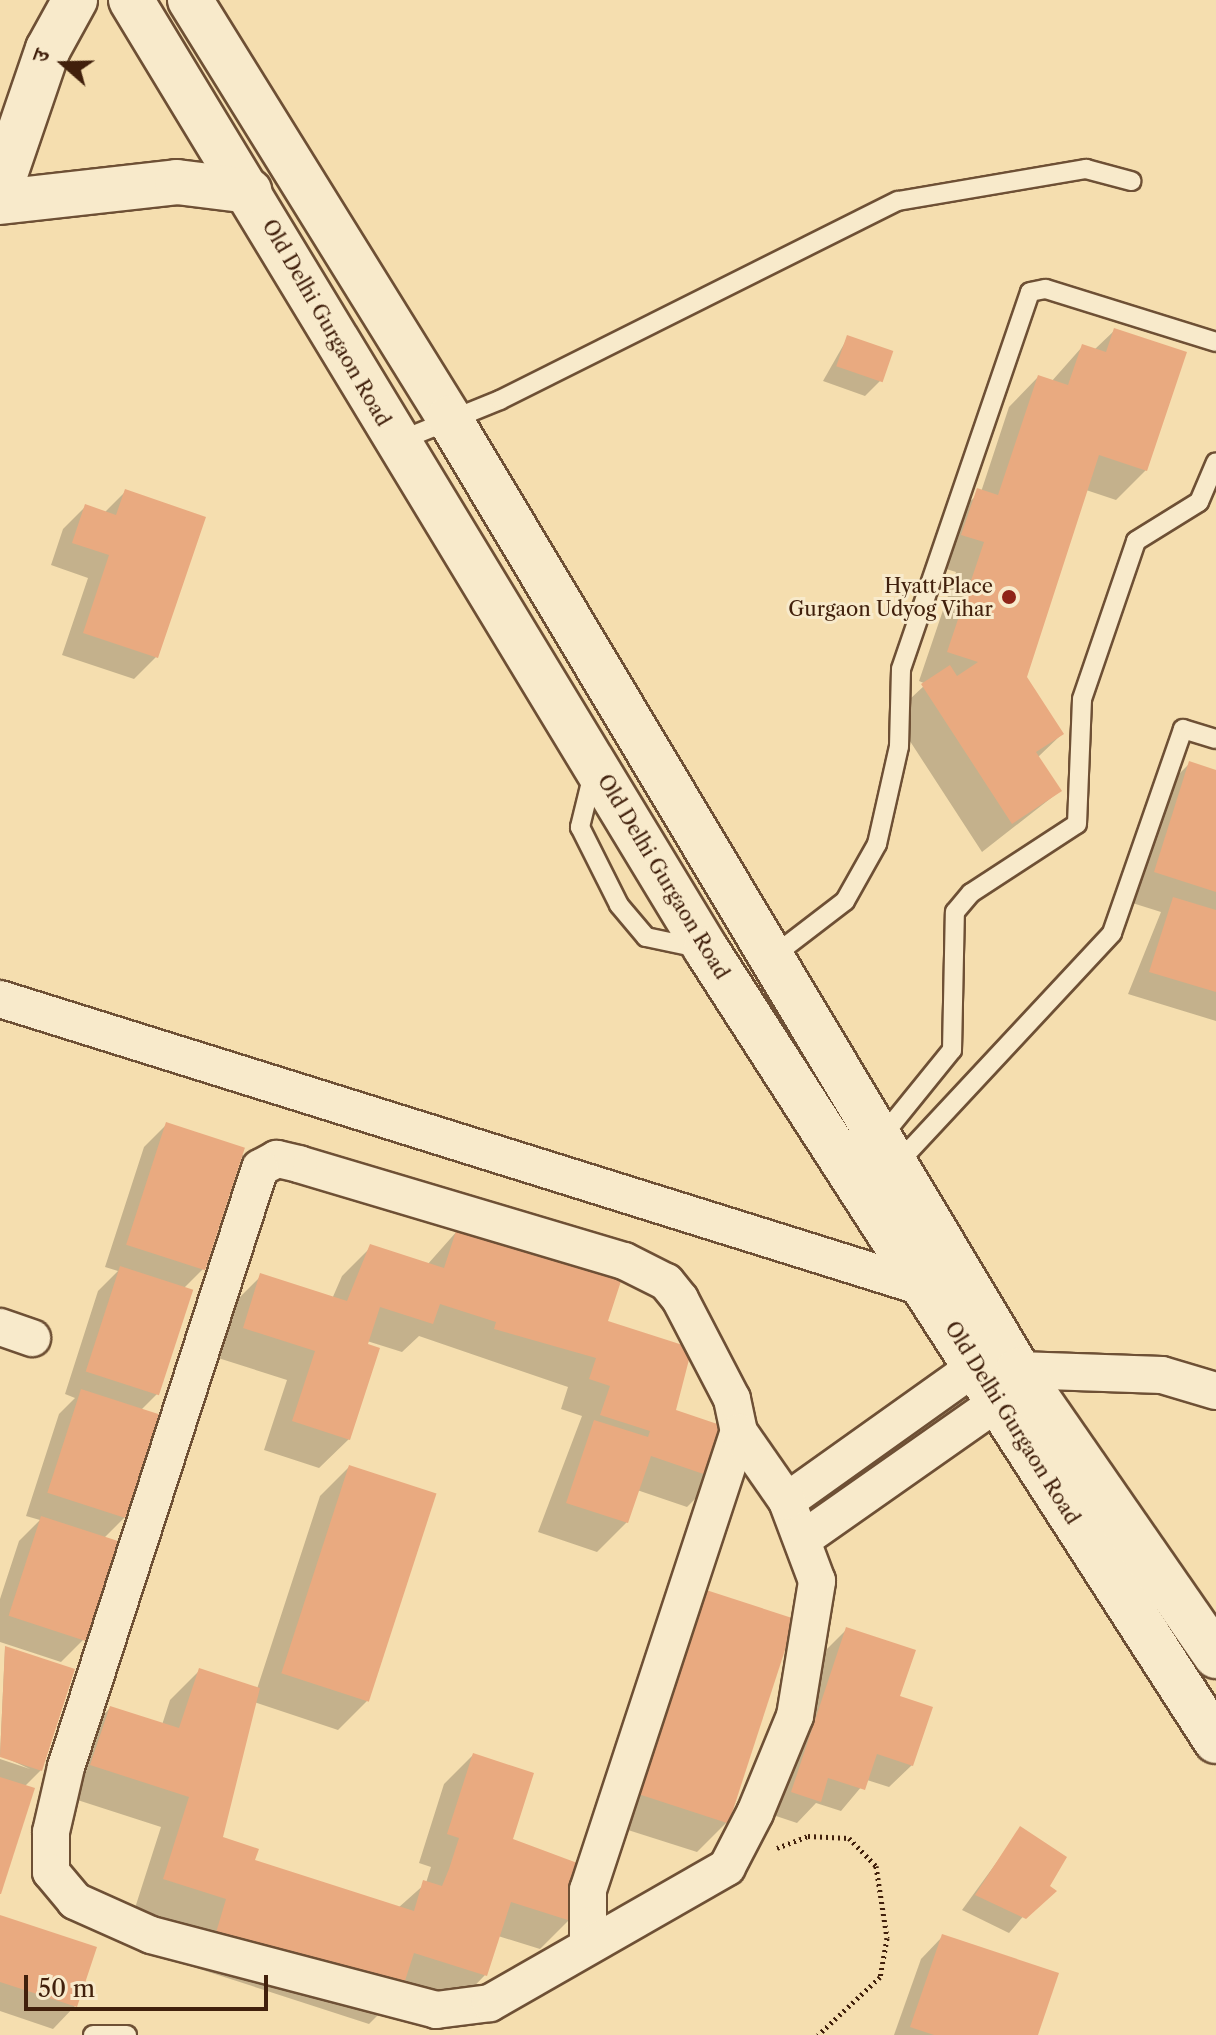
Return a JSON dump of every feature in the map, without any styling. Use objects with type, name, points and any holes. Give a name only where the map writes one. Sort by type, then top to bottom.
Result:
[{"type":"main road","points":[[75,0],[48,49],[1,181],[177,182],[249,191]]},
{"type":"main road","name":"Old Delhi Gurgaon Road","points":[[131,0],[249,191],[396,443],[706,949],[929,1289],[997,1380],[1216,1656]]},
{"type":"main road","name":"Old Delhi Gurgaon Road","points":[[190,0],[449,418],[886,1154],[997,1380],[1216,1741]]},
{"type":"street","points":[[0,999],[929,1289]]},
{"type":"street","points":[[277,1159],[624,1261],[666,1282],[732,1399],[739,1432],[787,1501],[817,1581],[795,1716],[727,1867],[490,2003],[436,2010],[151,1935],[75,1901],[51,1872],[51,1832],[66,1767],[260,1168],[277,1159]]},
{"type":"street","points":[[787,1501],[997,1380],[1162,1375],[1216,1391]]},
{"type":"street","points":[[803,1539],[997,1380]]},
{"type":"street","points":[[588,1944],[588,1890],[739,1432]]},
{"type":"lane","points":[[396,443],[449,418],[500,400],[898,201],[1086,169],[1131,181]]},
{"type":"lane","points":[[770,959],[845,901],[877,844],[899,746],[901,669],[1030,292],[1046,289],[1216,342]]},
{"type":"lane","points":[[886,1154],[952,1050],[955,912],[971,893],[1077,824],[1082,699],[1136,541],[1199,502],[1216,462]]},
{"type":"lane","points":[[886,1154],[1112,933],[1183,729],[1216,739]]},
{"type":"lane","points":[[93,2035],[127,2035]]},
{"type":"path","points":[[727,1867],[808,1836],[849,1838],[876,1866],[887,1938],[880,1977],[818,2035]]},
{"type":"building","name":"Hyatt Place Gurgaon Udyog Vihar","points":[[1114,328],[1187,352],[1147,471],[1099,455],[1027,677],[1064,734],[1036,752],[1062,791],[1012,824],[921,684],[950,665],[957,676],[978,662],[947,652],[984,542],[961,535],[977,488],[998,495],[1038,375],[1068,385],[1082,344],[1106,352]]},
{"type":"building","points":[[847,335],[893,351],[883,382],[836,366]]},
{"type":"building","points":[[125,489],[206,517],[158,658],[83,633],[109,555],[72,543],[85,504],[116,515]]},
{"type":"building","points":[[1189,761],[1216,770],[1216,892],[1154,872]]},
{"type":"building","points":[[1173,897],[1216,910],[1216,992],[1149,972]]},
{"type":"building","points":[[166,1122],[245,1148],[205,1270],[126,1245]]},
{"type":"building","points":[[457,1228],[621,1281],[608,1321],[692,1348],[676,1410],[735,1430],[718,1479],[651,1456],[628,1523],[566,1503],[594,1420],[648,1437],[650,1431],[600,1415],[610,1386],[589,1379],[596,1358],[494,1329],[496,1322],[440,1304],[433,1324],[380,1307],[368,1344],[380,1348],[350,1440],[292,1421],[315,1351],[243,1328],[260,1273],[347,1301],[370,1244],[444,1268]]},
{"type":"building","points":[[120,1266],[193,1290],[159,1395],[86,1372]]},
{"type":"building","points":[[81,1389],[159,1414],[125,1518],[47,1493]]},
{"type":"building","points":[[349,1465],[436,1493],[369,1702],[281,1673]]},
{"type":"building","points":[[41,1516],[118,1541],[86,1641],[9,1616]]},
{"type":"building","points":[[700,1588],[795,1619],[729,1823],[634,1792]]},
{"type":"building","points":[[846,1627],[916,1650],[900,1696],[933,1707],[913,1766],[877,1754],[865,1790],[828,1778],[821,1802],[791,1792]]},
{"type":"building","points":[[5,1646],[75,1669],[42,1771],[0,1757]]},
{"type":"building","points":[[199,1668],[260,1688],[223,1837],[259,1849],[255,1860],[414,1911],[423,1880],[442,1886],[449,1869],[459,1838],[447,1834],[473,1753],[534,1773],[513,1839],[588,1867],[571,1921],[511,1902],[487,1976],[414,1953],[400,1996],[215,1936],[226,1899],[163,1879],[189,1797],[90,1765],[110,1706],[179,1728]]},
{"type":"building","points":[[0,1777],[35,1788],[1,1894],[0,1894]]},
{"type":"building","points":[[1020,1826],[1067,1857],[1050,1886],[1057,1891],[1026,1919],[975,1895]]},
{"type":"building","points":[[0,1915],[97,1947],[77,2007],[0,1982]]},
{"type":"building","points":[[942,1934],[1059,1973],[1038,2035],[934,2035],[910,2027]]},
{"type":"place","name":"Hyatt Place Gurgaon Udyog Vihar","points":[[1009,597]]}]
